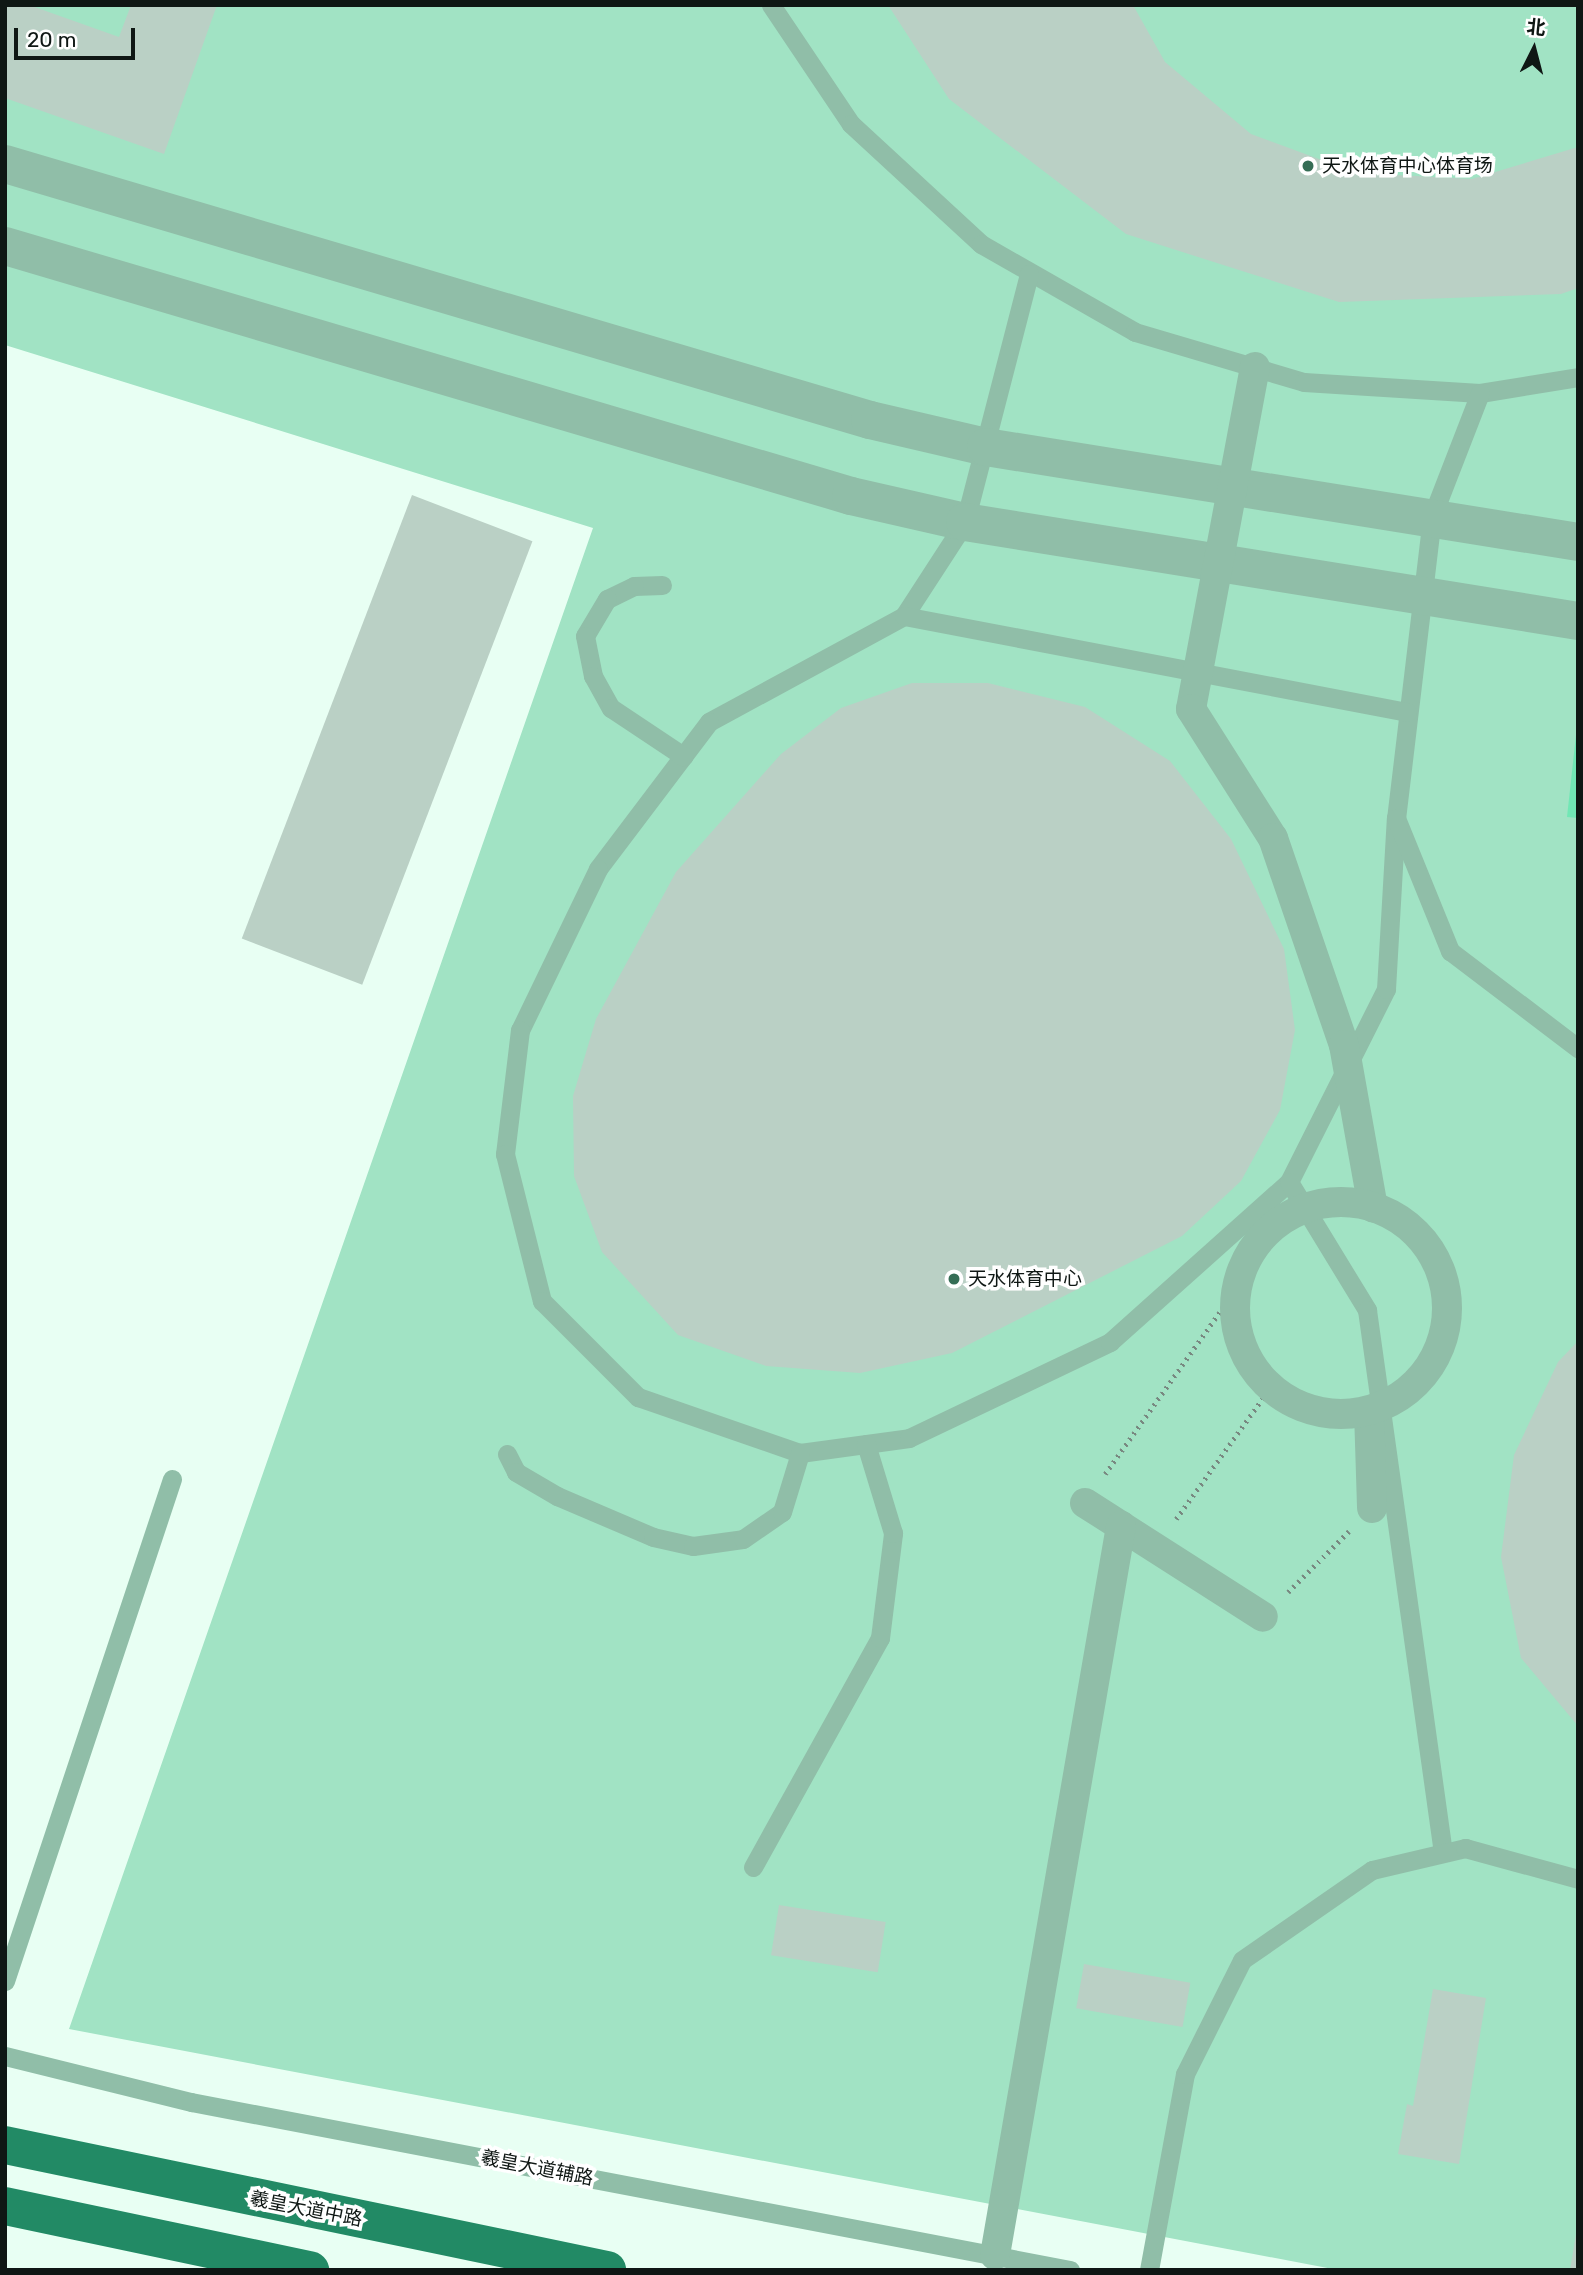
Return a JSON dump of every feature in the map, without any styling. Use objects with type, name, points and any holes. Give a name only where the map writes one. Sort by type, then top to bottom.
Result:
[{"type":"main road","name":"羲皇大道中路","points":[[5,2145],[607,2270]]},
{"type":"main road","points":[[5,2206],[310,2270]]},
{"type":"street","points":[[5,164],[870,419],[986,447],[1578,542]]},
{"type":"street","points":[[5,246],[851,496],[965,522],[1578,621]]},
{"type":"street","points":[[1255,367],[1191,709],[1273,838],[1344,1045],[1373,1207]]},
{"type":"street","points":[[1338,1202],[1373,1207],[1404,1222],[1429,1246],[1444,1277],[1449,1311],[1442,1345],[1425,1375],[1400,1398],[1369,1412],[1334,1415],[1301,1407],[1270,1388],[1248,1359],[1235,1326],[1236,1289],[1263,1237],[1302,1209],[1338,1202]]},
{"type":"street","points":[[1369,1412],[1372,1508]]},
{"type":"street","points":[[1084,1503],[1263,1617]]},
{"type":"street","points":[[995,2255],[1121,1526]]},
{"type":"lane","points":[[771,5],[851,124],[981,244],[1029,274],[1135,332],[1304,382],[1480,393],[1578,377]]},
{"type":"lane","points":[[1029,274],[965,522],[904,616],[709,722],[598,869],[520,1030],[505,1154],[542,1301],[638,1397],[800,1453],[909,1438],[1110,1342],[1289,1182],[1386,989],[1396,818],[1420,595],[1432,517],[1480,393]]},
{"type":"lane","points":[[662,585],[634,586],[607,598],[585,636],[593,676],[611,708],[683,756]]},
{"type":"lane","points":[[904,616],[1407,712]]},
{"type":"lane","points":[[1396,818],[1450,951],[1578,1048]]},
{"type":"lane","points":[[1289,1182],[1367,1310],[1443,1853]]},
{"type":"lane","points":[[753,1867],[880,1638],[892,1533],[866,1444]]},
{"type":"lane","points":[[507,1454],[516,1472],[557,1496],[653,1538],[693,1546],[743,1539],[782,1512],[800,1453]]},
{"type":"lane","points":[[5,1980],[13,1929],[172,1479]]},
{"type":"lane","points":[[1149,2270],[1185,2074],[1241,1960],[1371,1870],[1465,1848],[1578,1880]]},
{"type":"lane","name":"羲皇大道辅路","points":[[5,2056],[191,2102],[1070,2270]]},
{"type":"path","points":[[1084,1503],[1236,1289]]},
{"type":"path","points":[[1155,1548],[1270,1388]]},
{"type":"path","points":[[1263,1617],[1372,1508]]},
{"type":"shaded area","name":"天水体育中心","points":[[5,5],[1578,5],[1578,2270],[1338,2270],[69,2029],[593,528],[5,345]]},
{"type":"shaded area","points":[[1578,726],[1578,818],[1567,817]]},
{"type":"building","points":[[5,5],[29,5],[119,37],[131,5],[217,5],[164,154],[5,98]]},
{"type":"building","name":"天水体育中心体育场","points":[[888,5],[1133,5],[1165,62],[1251,134],[1357,173],[1472,179],[1578,147],[1578,288],[1561,294],[1339,302],[1126,234],[949,99]]},
{"type":"building","points":[[412,495],[532,541],[362,985],[242,938]]},
{"type":"building","points":[[912,683],[988,683],[1085,707],[1170,761],[1231,839],[1284,949],[1295,1030],[1280,1110],[1241,1181],[1182,1236],[952,1353],[860,1373],[766,1366],[678,1335],[602,1252],[574,1176],[573,1096],[596,1019],[676,872],[781,754],[841,708]]},
{"type":"building","points":[[1578,1341],[1578,1726],[1521,1658],[1501,1557],[1514,1455],[1558,1362]]},
{"type":"building","points":[[779,1905],[886,1922],[878,1972],[771,1955]]},
{"type":"building","points":[[1084,1964],[1190,1983],[1183,2027],[1076,2008]]},
{"type":"building","points":[[1433,1989],[1486,1998],[1459,2164],[1398,2154],[1407,2104],[1413,2106]]},
{"type":"building","points":[[1576,2234],[1578,2270],[1570,2270]]},
{"type":"place","name":"天水体育中心体育场","points":[[1308,166]]},
{"type":"place","name":"天水体育中心","points":[[954,1279]]}]
